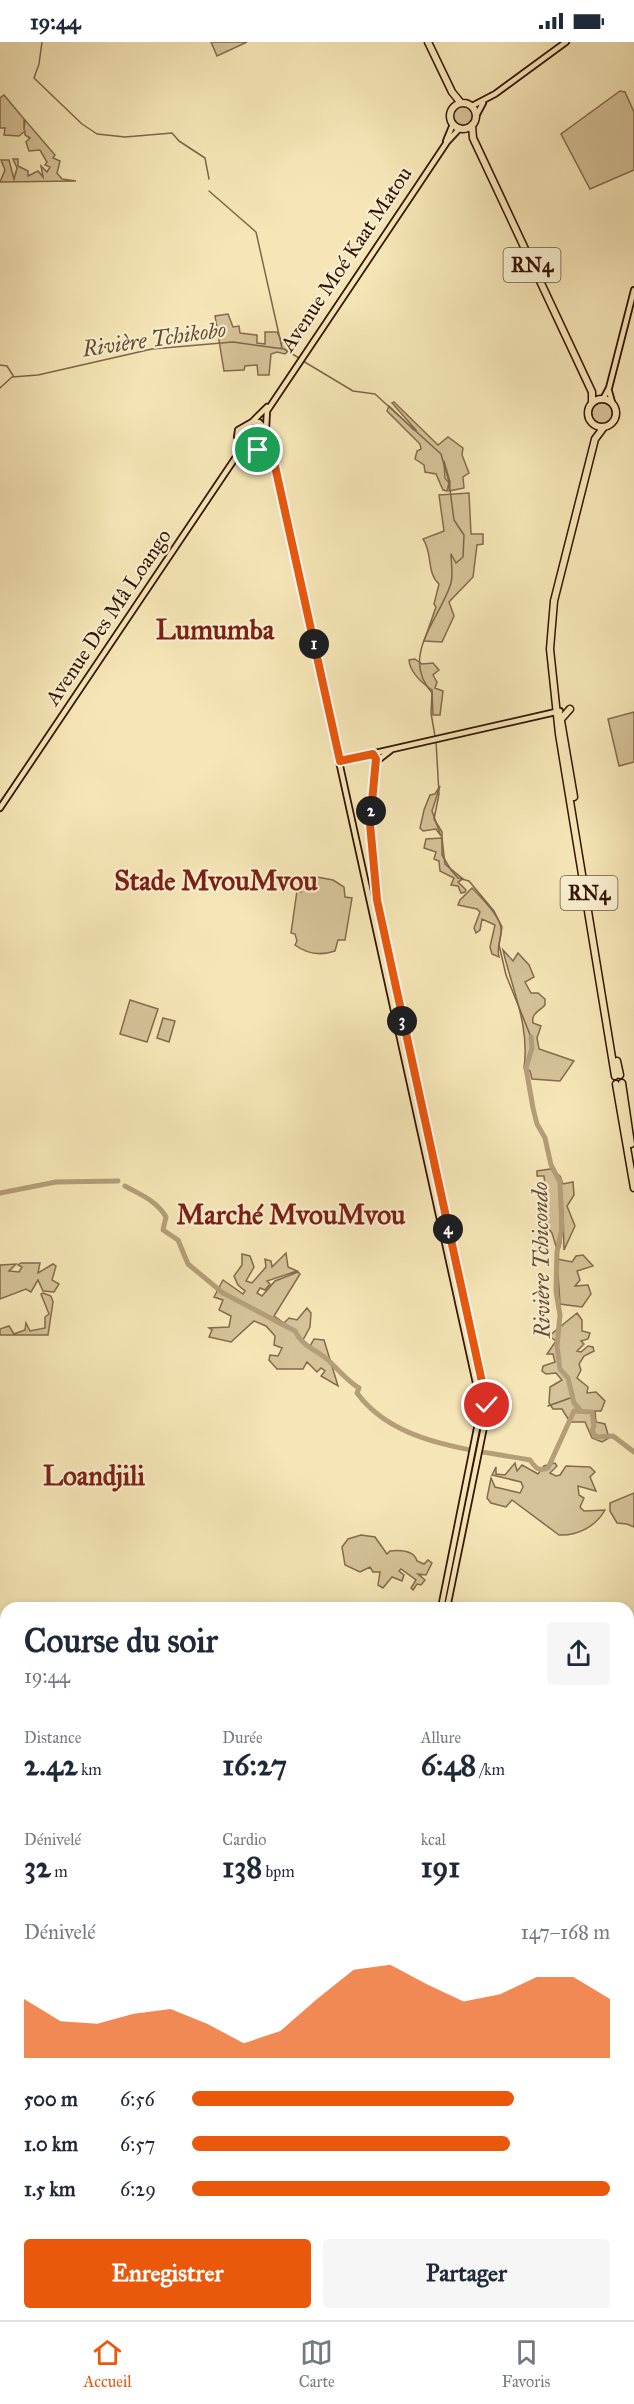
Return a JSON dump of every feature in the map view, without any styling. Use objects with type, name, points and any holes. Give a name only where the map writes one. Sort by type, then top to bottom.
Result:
[{"type":"highway","points":[[428,42],[452,92],[461,103],[471,106],[476,116]]},
{"type":"highway","points":[[452,92],[453,108],[450,117],[453,124]]},
{"type":"highway","points":[[453,108],[461,103]]},
{"type":"highway","name":"RN4","points":[[476,116],[472,125],[473,138],[592,392],[592,403],[588,412],[595,439]]},
{"type":"highway","name":"RN4","points":[[453,124],[462,128],[473,138]]},
{"type":"highway","points":[[462,128],[472,125]]},
{"type":"highway","name":"RN4","points":[[592,392],[601,399],[612,402],[616,410],[616,418],[604,427],[595,439],[554,601],[550,644],[556,700],[618,1076],[623,1080],[619,1084],[634,1188]]},
{"type":"highway","points":[[592,403],[601,399]]},
{"type":"highway","points":[[591,421],[604,427]]},
{"type":"highway","points":[[562,721],[563,714],[570,709]]},
{"type":"highway","name":"RN4","points":[[558,712],[562,721],[618,1076]]},
{"type":"highway","name":"RN4","points":[[619,1084],[634,1166]]},
{"type":"main road","points":[[476,116],[478,108],[495,94],[566,42]]},
{"type":"main road","points":[[471,106],[495,94]]},
{"type":"main road","name":"Avenue Moé Kaat Matou","points":[[266,411],[444,142],[453,124]]},
{"type":"main road","name":"Avenue Moé Kaat Matou","points":[[266,411],[447,142],[462,128]]},
{"type":"main road","points":[[601,399],[609,388],[634,290]]},
{"type":"main road","points":[[609,388],[612,402]]},
{"type":"main road","points":[[266,411],[237,432],[238,440],[255,450],[271,448]]},
{"type":"main road","points":[[266,411],[268,439],[479,1397],[479,1418],[442,1602]]},
{"type":"main road","points":[[252,422],[259,422],[266,429]]},
{"type":"main road","points":[[264,449],[268,439]]},
{"type":"main road","name":"Avenue Des Mâ Loango","points":[[0,808],[244,445]]},
{"type":"main road","points":[[340,761],[558,712]]},
{"type":"main road","points":[[377,761],[391,750]]},
{"type":"main road","points":[[373,754],[377,761],[371,816],[374,881],[486,1399],[479,1454],[448,1602]]},
{"type":"shaded area","points":[[211,42],[247,42],[217,56]]},
{"type":"shaded area","points":[[620,91],[625,92],[634,112],[634,170],[590,189],[561,134]]},
{"type":"shaded area","points":[[4,95],[24,119],[24,130],[25,120],[55,155],[53,158],[60,161],[57,173],[62,179],[76,181],[0,182],[5,170],[1,160],[9,160],[14,179],[17,168],[13,159],[18,159],[18,166],[28,171],[28,176],[38,171],[43,177],[41,166],[47,172],[50,167],[45,165],[47,162],[40,150],[29,151],[26,142],[30,138],[25,135],[25,131],[19,136],[4,135],[5,128],[0,128],[0,98]]},
{"type":"shaded area","points":[[459,105],[467,105],[474,112],[474,120],[467,127],[459,127],[452,120],[452,112]]},
{"type":"shaded area","points":[[228,314],[233,327],[239,326],[240,333],[257,335],[257,343],[265,344],[265,332],[277,332],[282,342],[291,348],[285,354],[277,352],[271,354],[269,375],[258,375],[257,365],[245,366],[244,370],[224,371],[215,316]]},
{"type":"shaded area","points":[[602,400],[611,404],[615,413],[611,422],[602,426],[593,422],[589,413],[593,404]]},
{"type":"shaded area","points":[[394,402],[438,445],[448,437],[463,448],[462,455],[469,473],[463,477],[464,488],[449,491],[450,482],[444,461],[445,478],[449,483],[447,491],[443,490],[436,474],[425,472],[424,465],[415,459],[417,451],[421,449],[420,444],[387,411],[389,406],[416,430],[392,403]]},
{"type":"shaded area","points":[[469,493],[471,534],[483,534],[483,544],[477,545],[473,577],[449,602],[454,616],[442,642],[424,641],[436,607],[434,604],[439,584],[432,574],[428,550],[423,539],[444,531],[439,495]]},
{"type":"shaded area","points":[[415,659],[422,664],[433,663],[439,670],[433,675],[437,682],[435,688],[443,691],[440,715],[433,715],[432,690],[412,669],[409,660]]},
{"type":"shaded area","points":[[634,712],[634,762],[619,766],[608,719]]},
{"type":"shaded area","points":[[440,786],[432,811],[441,836],[436,829],[423,831],[420,828],[430,795],[435,794]]},
{"type":"shaded area","points":[[442,838],[445,864],[463,879],[458,882],[466,890],[465,892],[461,893],[458,886],[451,885],[454,878],[440,871],[439,861],[434,859],[436,852],[424,848],[426,839]]},
{"type":"shaded area","points":[[317,877],[333,880],[344,887],[345,897],[352,898],[345,940],[338,940],[335,951],[324,953],[309,952],[295,945],[297,941],[295,934],[291,933],[297,891],[301,892],[304,881]]},
{"type":"shaded area","points":[[472,888],[490,907],[500,924],[499,957],[492,954],[490,947],[495,925],[482,919],[480,930],[476,933],[474,928],[480,912],[477,909],[458,905]]},
{"type":"shaded area","points":[[503,950],[513,961],[518,953],[529,965],[534,977],[525,982],[531,993],[538,993],[545,999],[545,1005],[535,1014],[533,1020],[533,1023],[541,1026],[537,1038],[539,1049],[574,1061],[560,1081],[532,1079],[530,1071],[524,1068],[525,1037]]},
{"type":"shaded area","points":[[130,1000],[158,1009],[147,1042],[120,1034]]},
{"type":"shaded area","points":[[163,1018],[175,1021],[169,1042],[157,1038]]},
{"type":"shaded area","points":[[550,1169],[560,1176],[563,1184],[573,1182],[574,1195],[567,1206],[575,1226],[564,1250],[563,1211],[559,1184],[561,1243],[558,1253],[552,1233],[546,1225],[549,1220],[542,1203],[546,1194],[544,1176],[537,1176],[537,1171]]},
{"type":"shaded area","points":[[286,1253],[288,1267],[297,1271],[267,1281],[270,1284],[265,1290],[260,1288],[257,1293],[262,1296],[275,1281],[298,1272],[300,1274],[274,1316],[284,1323],[289,1318],[297,1320],[307,1308],[311,1313],[310,1327],[303,1340],[310,1346],[314,1339],[324,1340],[338,1386],[321,1376],[325,1371],[321,1368],[317,1372],[307,1362],[303,1369],[277,1369],[269,1360],[270,1355],[278,1356],[282,1348],[274,1345],[275,1336],[266,1326],[254,1321],[231,1342],[209,1337],[212,1330],[209,1328],[229,1327],[231,1316],[219,1310],[223,1300],[214,1297],[223,1280],[243,1294],[245,1291],[238,1285],[234,1276],[242,1265],[242,1254],[250,1256],[254,1267],[246,1281],[252,1283],[266,1267],[265,1259],[271,1261],[272,1267]]},
{"type":"shaded area","points":[[583,1255],[593,1266],[577,1271],[580,1280],[575,1286],[588,1285],[591,1294],[582,1307],[560,1304],[557,1259],[572,1262],[576,1256]]},
{"type":"shaded area","points":[[40,1263],[38,1273],[53,1264],[56,1266],[52,1280],[59,1284],[54,1292],[43,1291],[38,1280],[31,1292],[26,1289],[0,1299],[0,1265],[16,1264],[9,1271],[19,1272],[22,1267],[18,1265]]},
{"type":"shaded area","points":[[41,1294],[51,1296],[53,1302],[48,1335],[0,1335],[0,1329],[9,1326],[14,1334],[25,1330],[26,1323],[30,1331],[45,1328],[45,1317],[49,1314]]},
{"type":"shaded area","points":[[577,1313],[582,1320],[582,1331],[590,1333],[588,1339],[581,1341],[584,1344],[577,1351],[581,1352],[588,1346],[593,1347],[594,1351],[584,1356],[579,1364],[581,1370],[577,1378],[588,1387],[587,1393],[596,1392],[605,1401],[601,1411],[595,1411],[596,1422],[605,1424],[609,1438],[602,1442],[592,1438],[585,1422],[570,1422],[562,1409],[553,1409],[549,1403],[550,1387],[562,1380],[556,1373],[546,1374],[542,1371],[543,1366],[555,1362],[553,1354],[547,1354],[556,1341],[549,1336]]},
{"type":"shaded area","points":[[515,1463],[517,1471],[522,1465],[538,1474],[544,1466],[555,1463],[557,1466],[550,1473],[556,1476],[560,1475],[566,1466],[590,1467],[595,1472],[590,1477],[596,1491],[578,1486],[579,1495],[584,1498],[580,1507],[584,1511],[605,1510],[597,1521],[586,1529],[573,1534],[559,1535],[512,1500],[506,1507],[491,1503],[487,1498],[491,1478],[495,1487],[520,1493],[523,1487],[521,1482],[492,1475],[496,1467],[496,1474],[505,1475]]},
{"type":"shaded area","points":[[634,1493],[634,1527],[617,1523],[610,1511],[610,1503]]},
{"type":"shaded area","points":[[361,1535],[375,1537],[387,1554],[390,1551],[402,1551],[410,1553],[417,1561],[424,1564],[428,1560],[432,1563],[426,1575],[418,1574],[425,1580],[421,1585],[417,1584],[413,1590],[411,1588],[416,1580],[401,1569],[399,1571],[404,1575],[402,1581],[392,1577],[383,1588],[378,1585],[380,1572],[373,1572],[370,1567],[360,1572],[345,1565],[342,1547],[348,1539]]},
{"type":"waterway","points":[[42,42],[39,64],[34,78],[82,124],[97,134],[125,137],[172,133],[179,141],[205,158],[209,179]]},
{"type":"waterway","points":[[209,191],[256,232],[282,348]]},
{"type":"waterway","name":"Rivière Tchikobo","points":[[0,388],[12,377],[38,375],[152,349],[233,342],[284,349],[299,358]]},
{"type":"waterway","name":"Rivière Tchikobo","points":[[303,361],[353,391],[375,394],[441,454],[449,482],[454,520],[464,535],[463,557],[456,563],[451,554],[451,582],[424,639],[420,653],[423,680],[432,693],[431,713],[435,736]]},
{"type":"waterway","points":[[0,365],[7,366],[14,377]]},
{"type":"waterway","name":"Rivière Tchikobo","points":[[436,741],[439,794],[434,819],[442,832],[442,855],[458,878],[469,881],[494,911],[502,927],[499,945],[506,975],[531,1037]]},
{"type":"waterway","name":"Rivière Tchicondo","points":[[531,1037],[532,1048],[526,1068],[533,1108],[537,1124],[545,1138],[551,1165],[560,1182],[562,1228],[557,1252],[556,1291],[560,1315],[557,1346],[560,1369],[568,1378],[574,1403],[580,1410]]},
{"type":"waterway","points":[[0,1193],[56,1182],[118,1181]]},
{"type":"waterway","points":[[125,1186],[148,1199],[162,1211],[166,1217],[163,1230],[178,1240],[188,1264],[223,1293],[295,1331],[305,1344],[327,1359],[359,1388],[357,1393],[373,1410],[392,1424],[436,1442],[530,1460],[535,1467],[542,1469],[548,1468],[574,1411],[592,1412],[594,1426],[592,1431],[596,1437],[613,1436],[634,1452]]},
{"type":"waterway","points":[[548,1406],[573,1397]]},
{"type":"district","name":"Lumumba","points":[[215,629]]},
{"type":"district","name":"Stade MvouMvou","points":[[216,880]]},
{"type":"district","name":"Marché MvouMvou","points":[[291,1214]]},
{"type":"district","name":"Loandjili","points":[[94,1475]]},
{"type":"route","points":[[258,450],[271,448],[340,761],[373,754],[377,761],[372,787],[370,824],[372,867],[377,900],[487,1405]]}]
